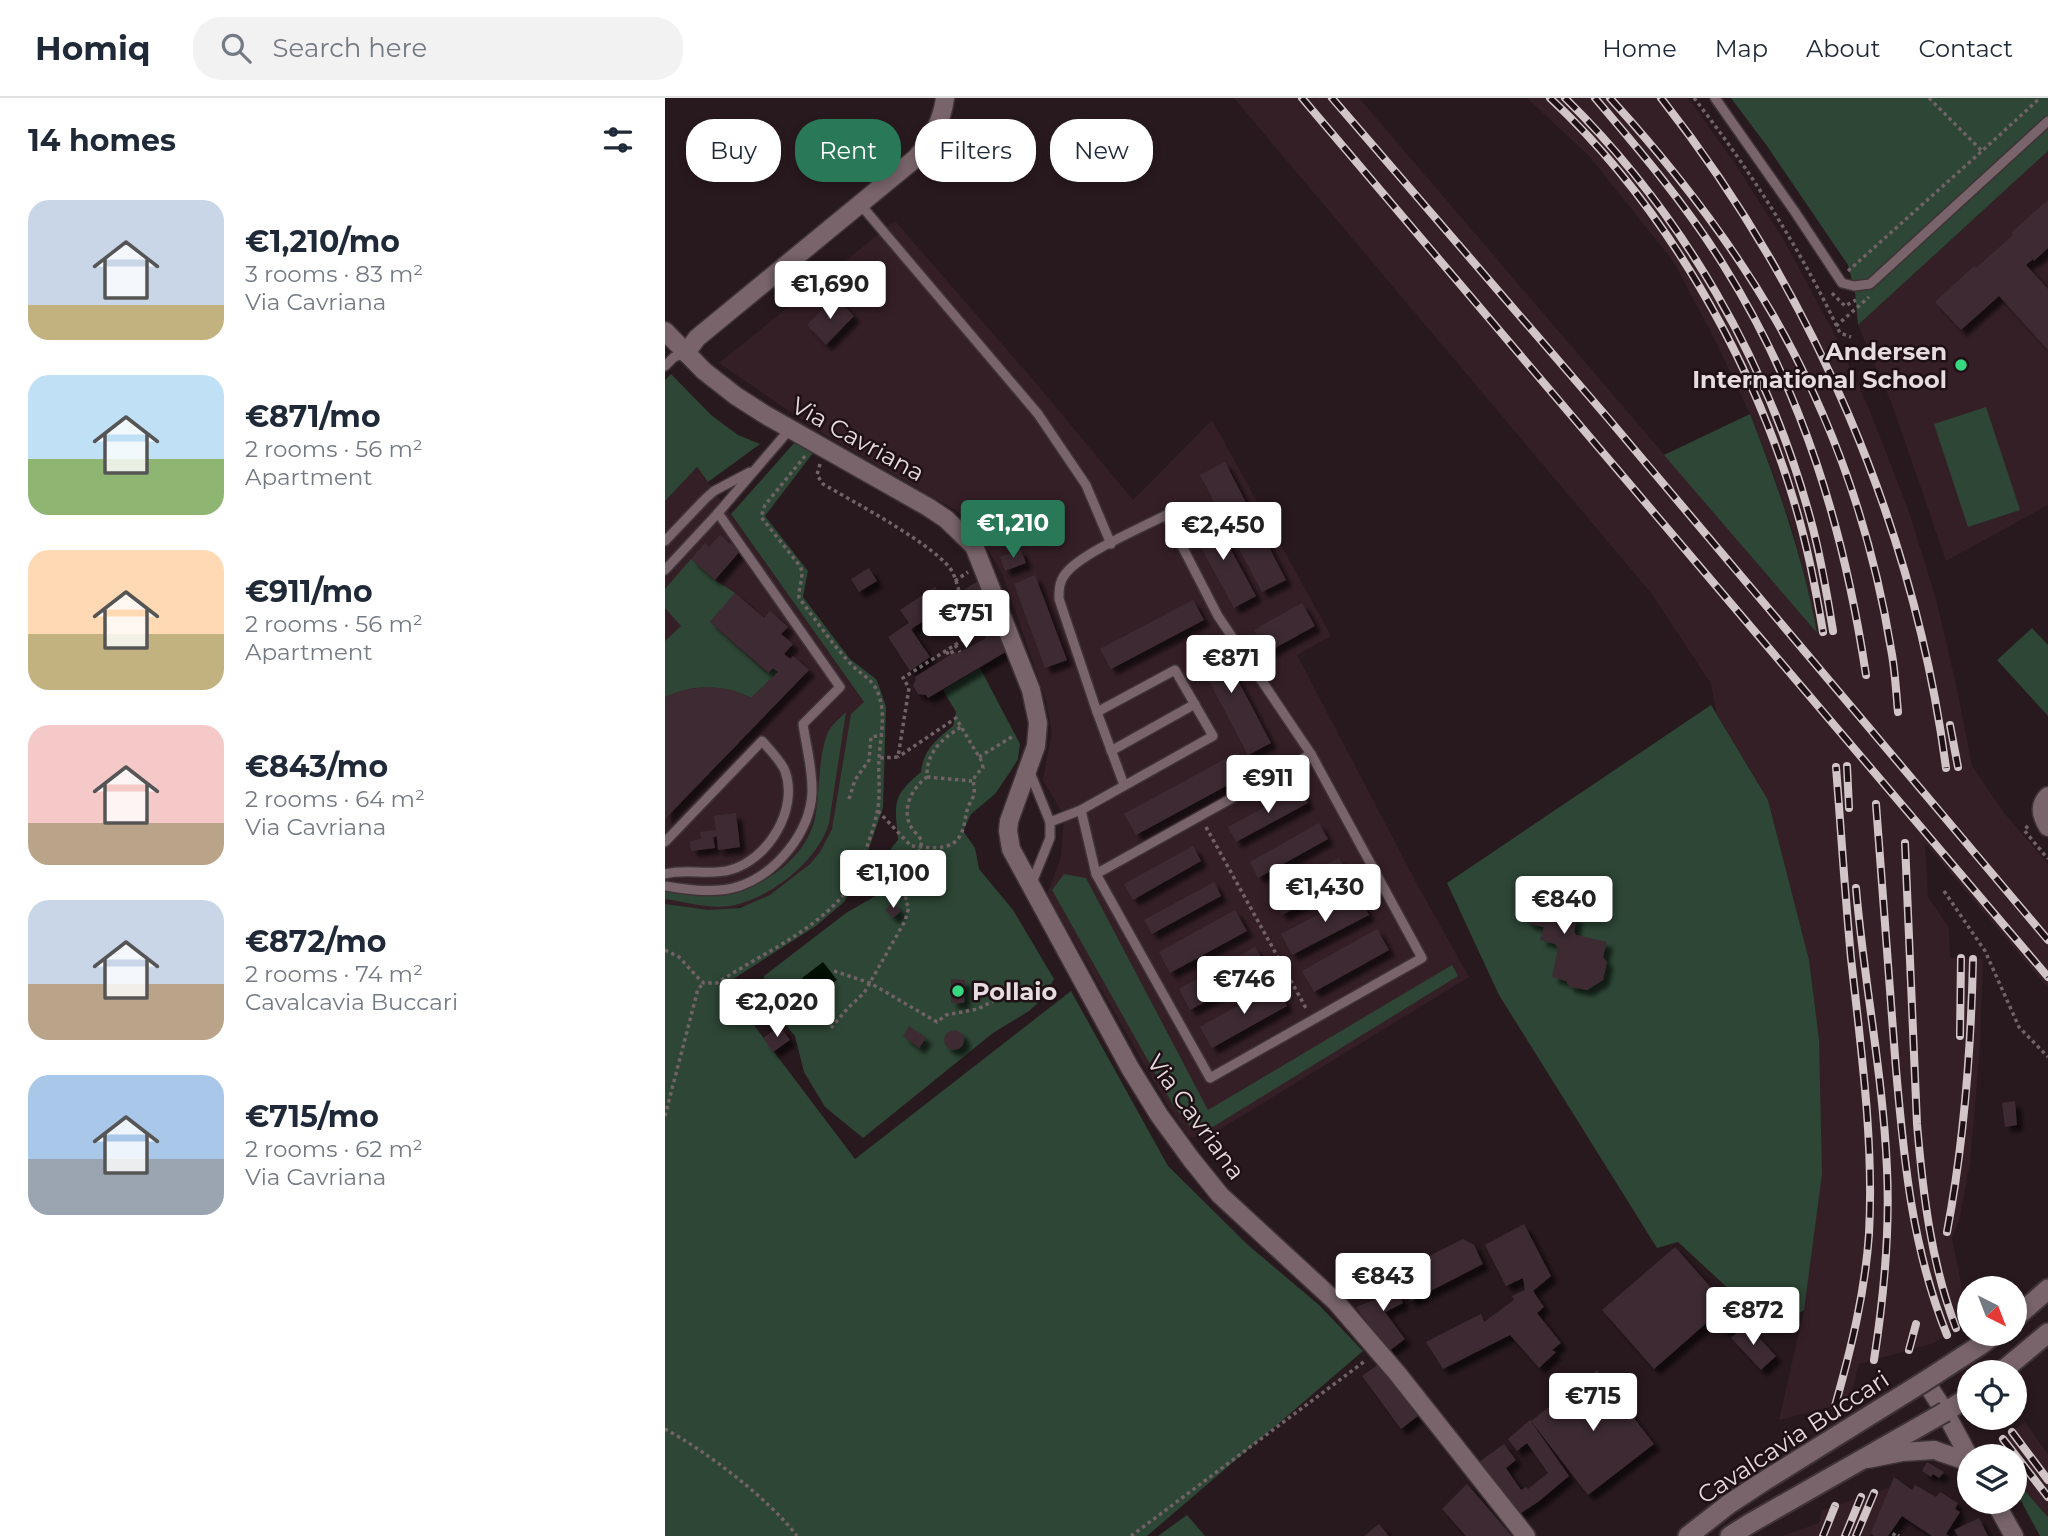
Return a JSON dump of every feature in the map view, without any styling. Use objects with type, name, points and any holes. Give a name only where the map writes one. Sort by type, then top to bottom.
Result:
[{"type":"street","points":[[686,353],[697,338],[916,159],[926,147],[939,122],[945,98]]},
{"type":"street","name":"Via Cavriana","points":[[665,331],[704,372],[736,396],[937,513],[963,533],[974,546],[1031,690],[1038,723],[1036,746],[1009,821],[1011,849],[1130,1068],[1159,1115],[1220,1195],[1336,1303],[1378,1351],[1526,1536]]},
{"type":"street","points":[[2045,820],[2042,807],[2048,796]]},
{"type":"street","points":[[2027,1307],[2048,1289]]},
{"type":"street","points":[[2015,1360],[2048,1333]]},
{"type":"street","name":"Cavalcavia Buccari","points":[[1688,1536],[1761,1483],[1978,1346]]},
{"type":"street","name":"Cavalcavia Buccari","points":[[1925,1381],[1961,1444]]},
{"type":"street","name":"Cavalcavia Buccari","points":[[1730,1536],[1957,1404]]},
{"type":"street","name":"Cavalcavia Buccari","points":[[1858,1462],[1903,1452],[1934,1450],[1957,1456]]},
{"type":"street","points":[[2002,1514],[2014,1536]]},
{"type":"lane","points":[[1716,98],[1842,283],[1854,286],[1870,284],[2048,121]]},
{"type":"lane","points":[[860,204],[1038,414],[1086,485],[1111,544]]},
{"type":"lane","points":[[665,366],[674,357],[686,353]]},
{"type":"lane","points":[[665,570],[790,429]]},
{"type":"lane","points":[[665,541],[715,491],[757,468]]},
{"type":"lane","points":[[665,886],[710,890],[739,886],[767,871],[789,849],[806,821],[812,794],[803,724],[841,687],[718,513]]},
{"type":"lane","points":[[1081,810],[1096,874],[1210,1078],[1422,958],[1311,754],[1218,615],[1166,515],[1080,561],[1065,574],[1059,588],[1059,599],[1124,786]]},
{"type":"lane","points":[[1050,822],[1081,810],[1213,736],[1175,670],[1097,712]]},
{"type":"lane","points":[[1111,751],[1195,704]]},
{"type":"lane","points":[[665,842],[762,741],[785,769],[790,793],[787,811],[769,843],[757,855],[732,870],[665,874]]},
{"type":"lane","points":[[1096,874],[1311,754]]},
{"type":"lane","points":[[1029,769],[1050,822],[1049,838],[1031,887]]},
{"type":"path","points":[[1694,98],[1792,240],[1840,333],[1851,337]]},
{"type":"path","points":[[1929,98],[1982,151]]},
{"type":"path","points":[[1841,261],[1848,271],[2040,98]]},
{"type":"path","points":[[827,450],[817,470],[823,484],[904,531],[949,567],[958,590],[969,636]]},
{"type":"path","points":[[898,757],[909,688],[903,678],[982,630]]},
{"type":"path","points":[[955,645],[960,652]]},
{"type":"path","points":[[940,655],[951,650],[953,653]]},
{"type":"path","points":[[878,811],[911,846],[944,848],[961,836],[973,797],[972,782],[983,768],[956,718],[898,757],[879,758]]},
{"type":"path","points":[[927,777],[930,757],[938,744],[961,727]]},
{"type":"path","points":[[849,799],[856,780],[869,760],[871,737],[881,735]]},
{"type":"path","points":[[979,757],[1015,735]]},
{"type":"path","points":[[831,1028],[864,993],[905,921],[909,906],[905,901],[922,841],[912,829],[908,818],[908,807],[917,784],[927,777],[972,782]]},
{"type":"path","points":[[1199,816],[1312,1020]]},
{"type":"path","points":[[2024,830],[2048,859]]},
{"type":"path","points":[[1944,891],[1985,951],[2018,1027],[2048,1057]]},
{"type":"path","points":[[665,950],[679,957],[704,983],[717,984],[726,977]]},
{"type":"path","points":[[834,971],[870,983],[937,1022],[946,1015],[978,1009],[993,1001]]},
{"type":"path","points":[[665,1116],[698,989],[704,983]]},
{"type":"path","points":[[1131,1536],[1378,1351]]},
{"type":"path","points":[[665,1429],[686,1440],[755,1493],[797,1536]]},
{"type":"path","points":[[1893,1536],[1895,1533],[1899,1536]]},
{"type":"shaded area","points":[[1234,98],[1359,98],[1816,632],[1794,535],[1770,465],[1750,414],[1714,338],[1673,261],[1589,156],[1527,98],[1688,98],[1736,165],[1786,244],[1837,339],[1869,409],[1908,509],[1936,599],[1972,766],[2005,814],[2048,864],[2048,988],[1925,843],[1928,897],[1949,928],[1950,958],[1983,959],[1980,1047],[1970,1162],[1959,1222],[1952,1238],[1959,1276],[1957,1276],[1957,1327],[1934,1343],[1859,1364],[1849,1402],[1779,1420],[1804,1310],[1819,1039],[1809,960],[1768,800],[1717,715],[1711,684],[1651,593]]},
{"type":"shaded area","name":"Andersen International School","points":[[2048,151],[2048,505],[1946,561],[1892,404],[1858,325]]},
{"type":"shaded area","points":[[895,221],[1133,500],[1212,420],[1331,636],[1297,655],[1418,886],[1469,977],[1209,1136],[1189,1137],[1168,1106],[1047,894],[1061,857],[1064,816],[1043,780],[1052,731],[1045,697],[1002,573],[982,540],[957,511],[817,430],[719,363]]},
{"type":"shaded area","points":[[697,467],[864,702],[832,829],[820,852],[810,864],[777,891],[756,903],[725,910],[665,904],[665,501]]},
{"type":"shaded area","points":[[823,962],[837,980],[815,996],[802,978]]},
{"type":"shaded area","points":[[2027,1425],[2048,1454],[2048,1517],[2027,1494],[2027,1444],[1996,1444],[2015,1430],[2027,1430]]},
{"type":"shaded area","points":[[1891,1487],[1870,1536],[1782,1536],[1819,1523],[1822,1510]]},
{"type":"green space","points":[[1731,98],[2048,98],[2048,151],[1858,325],[1855,292],[1848,265]]},
{"type":"green space","points":[[671,374],[711,415],[738,435],[760,444],[708,482],[697,467],[665,501],[665,380]]},
{"type":"green space","points":[[1986,407],[2020,510],[1968,527],[1934,424]]},
{"type":"green space","points":[[1750,414],[1789,522],[1817,633],[1664,455]]},
{"type":"green space","points":[[795,442],[813,453],[765,516],[808,571],[803,597],[850,659],[876,679],[879,686],[886,707],[883,808],[860,874],[844,902],[816,926],[727,983],[728,991],[855,1159],[1071,991],[1168,1166],[1248,1245],[1319,1305],[1363,1351],[1147,1536],[665,1536],[665,904],[709,910],[740,908],[770,895],[810,864],[832,829],[851,714],[864,702],[731,514]]},
{"type":"green space","points":[[691,559],[735,593],[710,622],[767,673],[773,668],[778,672],[751,698],[730,690],[708,687],[665,697],[665,641],[681,626],[665,608],[665,589]]},
{"type":"green space","points":[[2032,628],[2048,645],[2048,716],[1997,660]]},
{"type":"green space","points":[[980,668],[1020,744],[1018,759],[1010,772],[995,794],[971,814],[963,831],[975,848],[979,869],[1013,910],[1054,979],[1044,997],[1029,1011],[993,1033],[863,1138],[825,1107],[804,1072],[795,1036],[763,998],[764,976],[846,913],[884,891],[877,889],[879,875],[889,851],[898,840],[897,802],[904,788],[921,772],[922,764],[932,746],[953,726],[956,712],[943,690]]},
{"type":"green space","points":[[1711,705],[1768,800],[1809,960],[1819,1039],[1822,1174],[1804,1310],[1773,1330],[1678,1242],[1657,1248],[1499,995],[1447,883]]},
{"type":"green space","points":[[846,712],[829,823],[823,837],[803,864],[760,896],[729,906],[714,907],[665,899],[665,891],[708,896],[742,890],[774,874],[788,862],[800,849],[815,818],[826,737]]},
{"type":"green space","points":[[1064,874],[1086,878],[1208,1110],[1452,965],[1458,976],[1211,1128],[1193,1130],[1173,1105],[1052,890]]},
{"type":"green space","points":[[2027,1494],[2048,1517],[2048,1536],[2040,1536],[2027,1512]]},
{"type":"green space","points":[[1187,1515],[1205,1536],[1158,1536]]},
{"type":"building","points":[[2048,200],[2048,248],[2026,265],[2048,289],[2048,350],[1999,296],[1961,330],[1935,302],[2013,235],[2011,233]]},
{"type":"building","points":[[835,297],[854,316],[826,345],[807,325]]},
{"type":"building","points":[[1225,462],[1286,580],[1262,592],[1200,475]]},
{"type":"building","points":[[1213,517],[1256,596],[1234,608],[1191,529]]},
{"type":"building","points":[[720,535],[741,550],[715,580],[691,559],[705,543],[709,547]]},
{"type":"building","points":[[1020,549],[1026,563],[1005,571],[1000,557]]},
{"type":"building","points":[[869,568],[877,581],[859,592],[851,579]]},
{"type":"building","points":[[1035,575],[1067,660],[1045,668],[1014,584]]},
{"type":"building","points":[[980,580],[1009,650],[928,698],[918,694],[913,686],[915,677],[955,652],[957,654],[986,638],[965,589]]},
{"type":"building","points":[[935,587],[954,617],[939,627],[932,616],[911,629],[930,657],[910,671],[888,637],[909,623],[900,610]]},
{"type":"building","points":[[735,593],[764,618],[770,611],[788,627],[781,634],[793,644],[784,654],[790,659],[793,656],[809,670],[665,819],[665,697],[683,690],[708,687],[733,690],[751,698],[778,672],[773,668],[768,673],[710,622]]},
{"type":"building","points":[[1193,600],[1204,620],[1111,669],[1100,649]]},
{"type":"building","points":[[1302,603],[1315,626],[1266,653],[1254,630]]},
{"type":"building","points":[[1214,635],[1271,743],[1248,755],[1191,647]]},
{"type":"building","points":[[1238,752],[1250,773],[1136,835],[1124,814]]},
{"type":"building","points":[[1300,788],[1308,803],[1236,842],[1228,827]]},
{"type":"building","points":[[736,813],[740,847],[718,850],[717,836],[713,837],[715,848],[691,851],[690,841],[701,839],[700,832],[716,830],[714,816]]},
{"type":"building","points":[[1319,823],[1328,839],[1258,878],[1250,862]]},
{"type":"building","points":[[1193,846],[1201,861],[1133,900],[1124,884]]},
{"type":"building","points":[[928,853],[935,862],[926,870],[919,860]]},
{"type":"building","points":[[1339,858],[1350,879],[1282,915],[1271,893]]},
{"type":"building","points":[[1539,880],[1557,884],[1567,899],[1564,914],[1577,917],[1574,932],[1576,935],[1607,942],[1603,957],[1607,962],[1603,980],[1587,990],[1570,987],[1566,981],[1552,977],[1558,948],[1555,944],[1540,940],[1544,927],[1529,924],[1519,908],[1523,891]]},
{"type":"building","points":[[1214,882],[1221,896],[1152,934],[1144,920]]},
{"type":"building","points":[[1358,894],[1369,915],[1292,955],[1281,934]]},
{"type":"building","points":[[893,902],[901,911],[893,918],[885,910]]},
{"type":"building","points":[[1235,910],[1247,931],[1170,973],[1159,952]]},
{"type":"building","points":[[1377,929],[1389,950],[1314,992],[1302,971]]},
{"type":"building","points":[[1255,947],[1267,968],[1190,1010],[1179,989]]},
{"type":"building","name":"Pollaio","points":[[951,979],[965,980],[964,1003],[951,1003]]},
{"type":"building","points":[[1275,985],[1287,1006],[1212,1048],[1200,1027]]},
{"type":"building","points":[[780,1026],[790,1040],[773,1052],[763,1038]]},
{"type":"building","points":[[909,1026],[926,1038],[919,1048],[903,1036]]},
{"type":"building","points":[[954,1030],[961,1033],[964,1040],[961,1047],[954,1050],[947,1047],[944,1040],[947,1033]]},
{"type":"building","points":[[2015,1101],[2017,1125],[2005,1127],[2002,1103]]},
{"type":"building","points":[[1524,1224],[1551,1276],[1533,1291],[1544,1307],[1537,1313],[1561,1343],[1552,1350],[1556,1352],[1539,1368],[1510,1335],[1443,1369],[1426,1342],[1481,1314],[1484,1322],[1514,1300],[1512,1296],[1525,1290],[1523,1278],[1506,1286],[1485,1245]]},
{"type":"building","points":[[1463,1239],[1474,1245],[1483,1264],[1411,1301],[1396,1273]]},
{"type":"building","points":[[1675,1247],[1739,1319],[1727,1332],[1711,1319],[1654,1369],[1602,1310]]},
{"type":"building","points":[[1390,1276],[1403,1303],[1385,1312],[1405,1339],[1388,1352],[1356,1307],[1376,1299],[1370,1286]]},
{"type":"building","points":[[1746,1324],[1776,1356],[1761,1370],[1731,1338]]},
{"type":"building","points":[[1379,1364],[1418,1416],[1401,1429],[1362,1376]]},
{"type":"building","points":[[1597,1370],[1654,1444],[1588,1495],[1531,1421]]},
{"type":"building","points":[[1530,1420],[1569,1476],[1518,1515],[1479,1462],[1504,1444],[1516,1460],[1506,1468],[1521,1490],[1526,1487],[1528,1489],[1548,1473],[1527,1443],[1517,1451],[1508,1439]]},
{"type":"building","points":[[1927,1462],[1944,1472],[1939,1478],[1933,1474],[1931,1477],[1922,1471]]},
{"type":"building","points":[[1894,1477],[1912,1490],[1915,1485],[1936,1497],[1940,1492],[1957,1502],[1955,1509],[1959,1514],[1946,1534],[1949,1536],[1932,1536],[1902,1516],[1888,1536],[1874,1536],[1871,1533]]},
{"type":"building","points":[[1467,1484],[1512,1536],[1466,1536],[1442,1509]]},
{"type":"building","points":[[1979,1518],[1988,1536],[1958,1536],[1954,1530]]},
{"type":"building","points":[[1379,1524],[1389,1536],[1364,1536]]},
{"type":"railway","points":[[1302,98],[2048,977]]},
{"type":"railway","points":[[1332,98],[1607,417],[2048,940]]},
{"type":"railway","points":[[1550,98],[1592,140],[1667,235],[1700,287],[1729,341],[1778,452],[1804,539],[1823,632]]},
{"type":"railway","points":[[1565,98],[1608,143],[1647,191],[1716,293],[1745,347],[1793,462],[1818,548],[1833,631]]},
{"type":"railway","points":[[1595,98],[1695,222],[1752,314],[1776,363],[1798,412],[1832,515],[1846,567],[1866,675]]},
{"type":"railway","points":[[1610,98],[1676,175],[1737,257],[1773,315],[1814,394],[1847,476],[1873,562],[1892,657],[1898,712]]},
{"type":"railway","points":[[1661,98],[1715,172],[1765,250],[1809,330],[1848,414],[1882,500],[1909,588],[1931,677],[1946,768]]},
{"type":"railway","points":[[1950,725],[1958,767]]},
{"type":"railway","points":[[1847,766],[1849,808]]},
{"type":"railway","points":[[1835,1406],[1861,1299],[1869,1234],[1870,1199],[1866,1096],[1851,958],[1836,767]]},
{"type":"railway","points":[[1876,804],[1906,1171],[1925,1270],[1947,1335]]},
{"type":"railway","points":[[1905,843],[1917,1124],[1922,1176],[1934,1253],[1956,1328]]},
{"type":"railway","points":[[1856,888],[1882,1099],[1887,1169],[1885,1264],[1874,1360]]},
{"type":"railway","points":[[1960,1036],[1961,958]]},
{"type":"railway","points":[[1947,1232],[1966,1096],[1973,959]]},
{"type":"railway","points":[[1909,1350],[1916,1324]]},
{"type":"railway","points":[[2012,1432],[2048,1480]]},
{"type":"railway","points":[[2003,1439],[2048,1497]]},
{"type":"railway","points":[[1856,1536],[1874,1493]]},
{"type":"railway","points":[[1845,1536],[1861,1497]]},
{"type":"railway","points":[[1823,1536],[1835,1506]]},
{"type":"place","name":"Andersen International School","points":[[1961,365]]},
{"type":"place","name":"Pollaio","points":[[958,991]]}]
